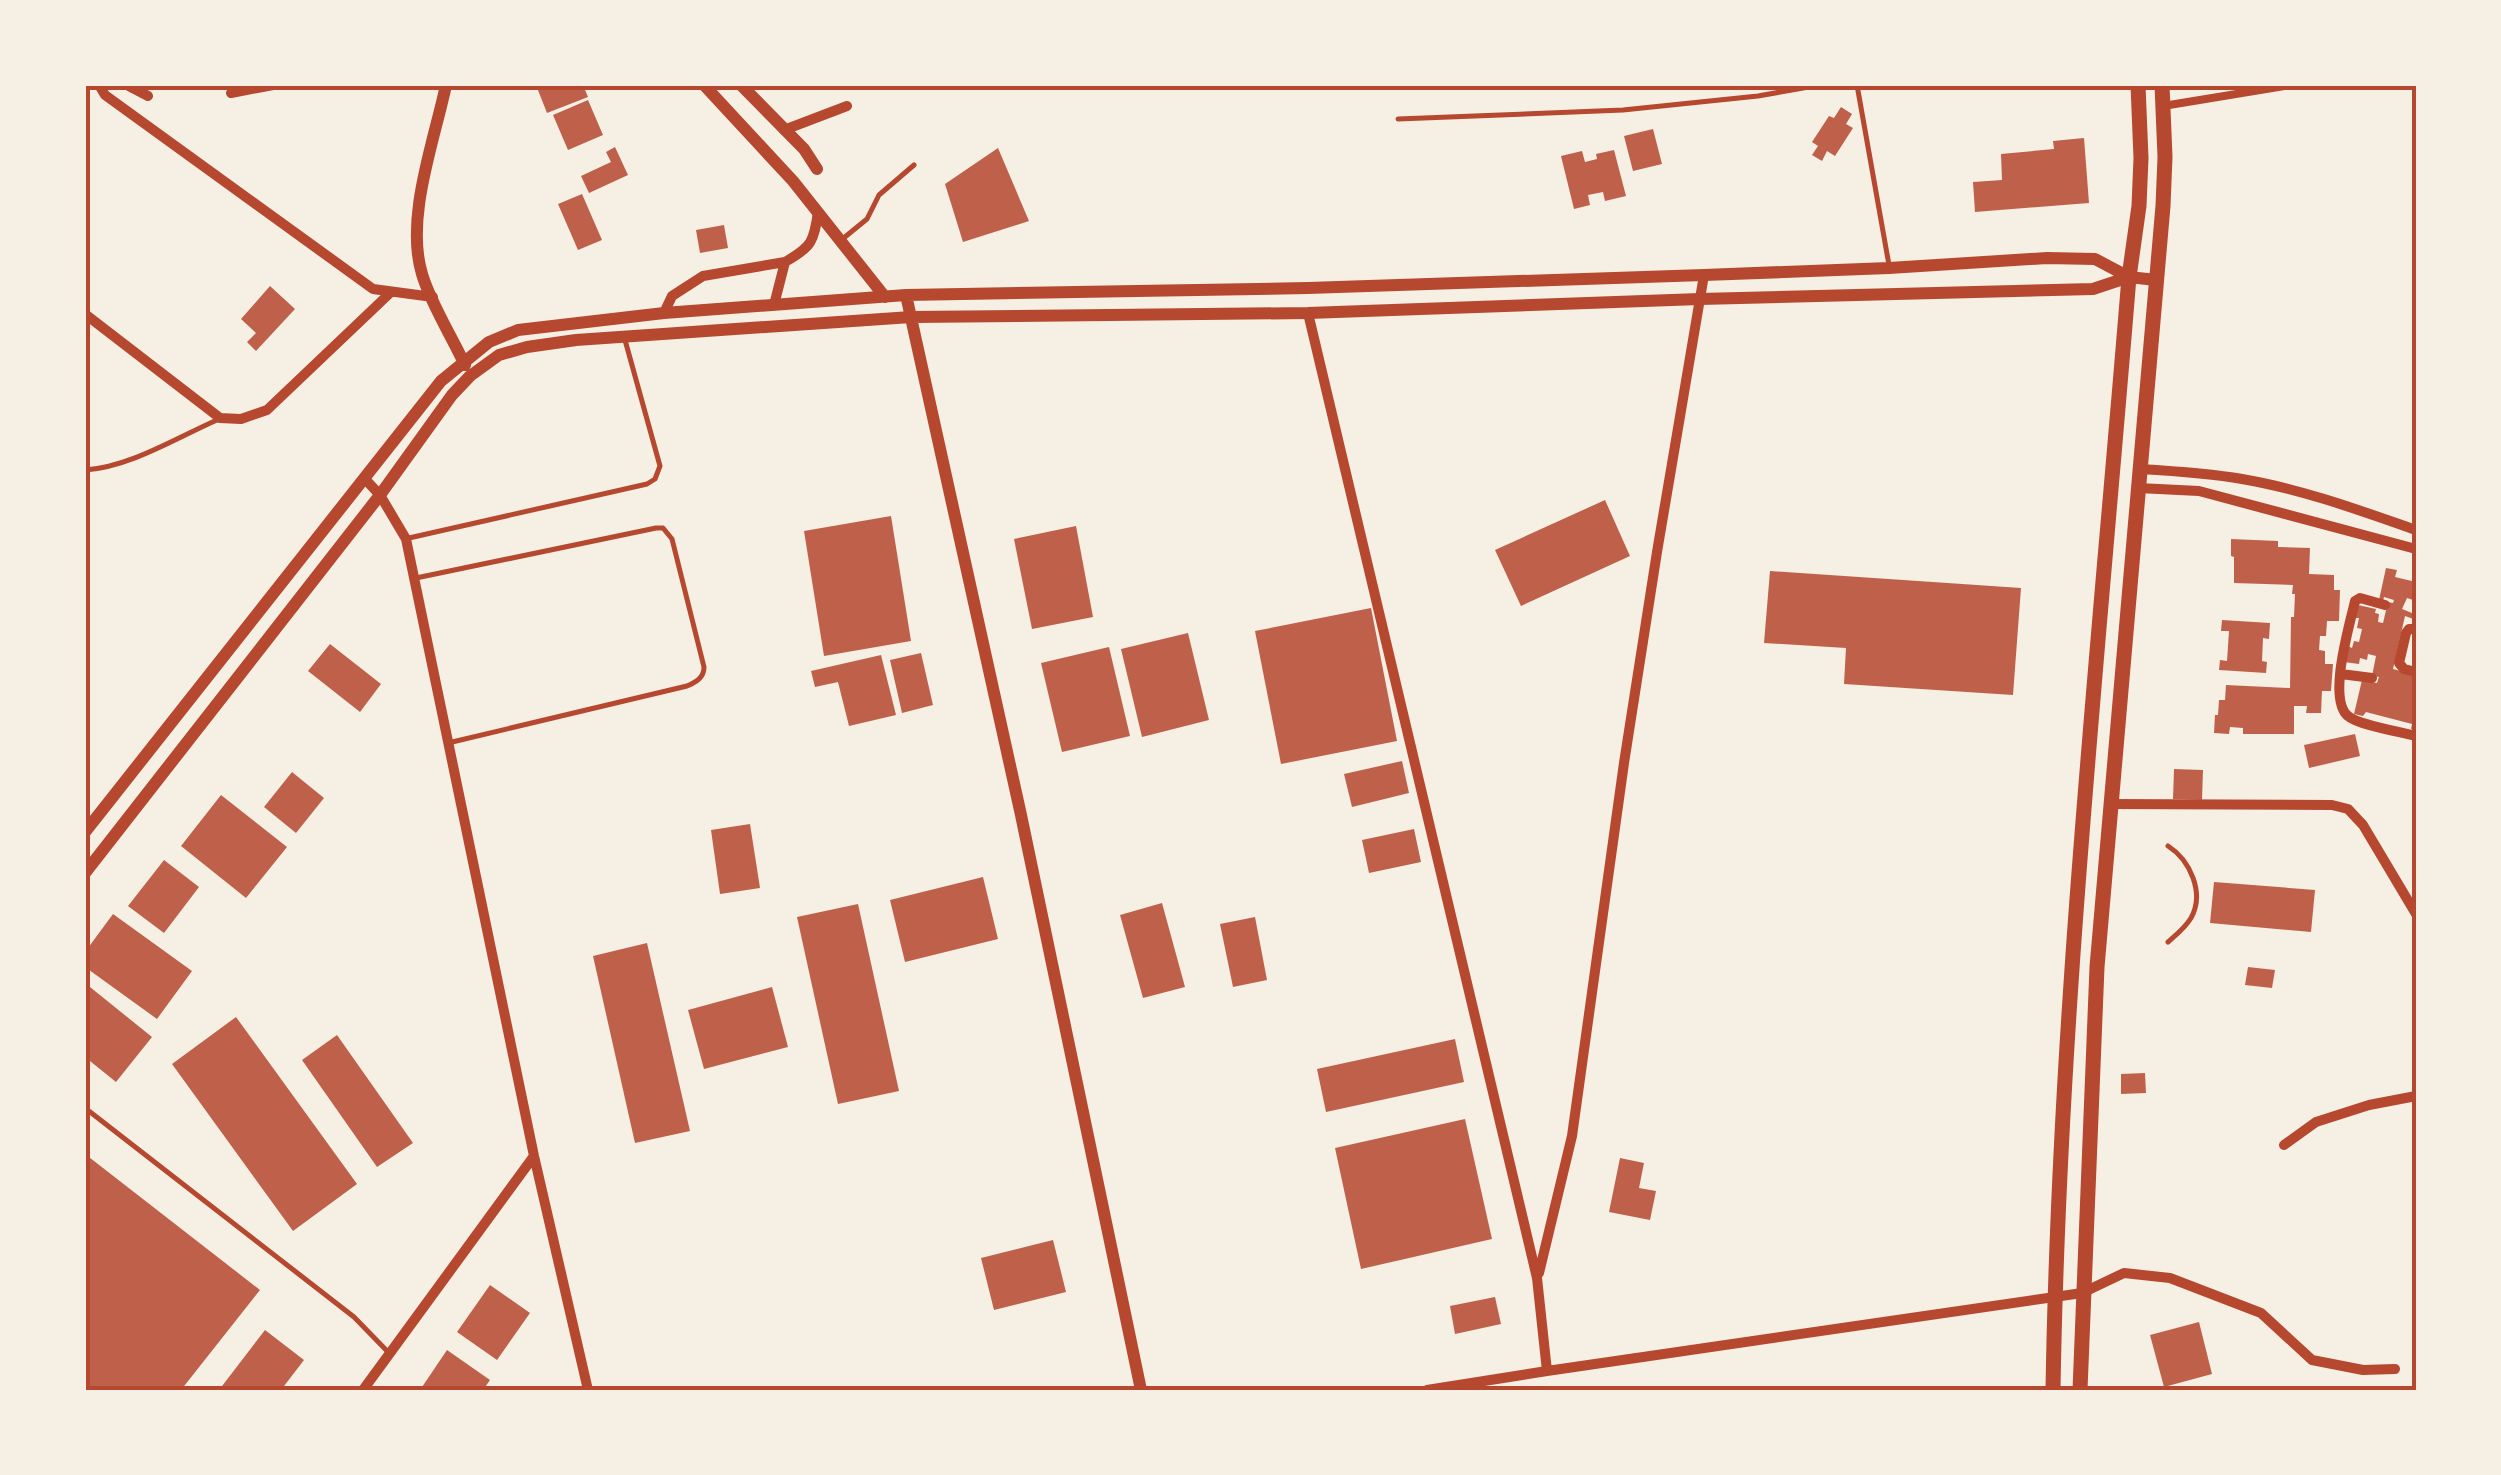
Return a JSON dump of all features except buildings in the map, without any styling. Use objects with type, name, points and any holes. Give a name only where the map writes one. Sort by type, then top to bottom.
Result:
[{"type":"main road","points":[[2053,1390],[2072,964],[2129,277],[2139,206],[2138,85]]},
{"type":"main road","points":[[2080,1390],[2096,967],[2156,280],[2165,156],[2162,85]]},
{"type":"street","points":[[100,85],[105,96],[373,289],[432,298]]},
{"type":"street","points":[[126,85],[148,96]]},
{"type":"street","points":[[231,93],[272,85]]},
{"type":"street","points":[[446,85],[418,208],[416,247],[423,277],[470,376]]},
{"type":"street","points":[[704,85],[793,181],[885,297]]},
{"type":"street","points":[[741,85],[804,149],[818,169]]},
{"type":"street","points":[[2163,106],[2291,85]]},
{"type":"street","points":[[784,130],[847,106]]},
{"type":"street","points":[[741,125],[760,107]]},
{"type":"street","points":[[664,313],[672,296],[703,276],[785,262],[803,252],[814,238],[818,212]]},
{"type":"street","points":[[85,832],[441,381],[488,342],[518,330],[664,313],[906,295],[1704,276],[2047,258],[2095,258],[2129,277],[2156,280]]},
{"type":"street","points":[[774,305],[785,262]]},
{"type":"street","points":[[1537,1278],[1572,1136],[1627,744],[1704,276]]},
{"type":"street","points":[[85,873],[380,495],[452,395],[470,376],[499,356],[527,347],[624,336],[911,318],[1308,314],[2093,289],[2129,277]]},
{"type":"street","points":[[85,314],[220,418],[241,419],[266,410],[390,293]]},
{"type":"street","points":[[906,295],[1021,815],[1141,1390]]},
{"type":"street","points":[[825,302],[826,323]]},
{"type":"street","points":[[1308,314],[1537,1278],[1547,1372]]},
{"type":"street","points":[[2140,468],[2245,479],[2416,530]]},
{"type":"street","points":[[364,478],[380,495],[406,539],[534,1156],[588,1390]]},
{"type":"street","points":[[2138,488],[2199,492],[2416,550]]},
{"type":"street","points":[[2385,605],[2356,599],[2342,658],[2340,705],[2352,719],[2416,736]]},
{"type":"street","points":[[2416,629],[2406,633],[2399,665],[2416,672]]},
{"type":"street","points":[[2341,674],[2372,678]]},
{"type":"street","points":[[2110,804],[2332,805],[2348,810],[2363,825],[2416,914]]},
{"type":"street","points":[[2284,1144],[2316,1122],[2369,1105],[2416,1096]]},
{"type":"street","points":[[363,1390],[534,1156]]},
{"type":"street","points":[[1428,1390],[2082,1293],[2124,1273],[2170,1278],[2261,1314],[2312,1360],[2363,1370],[2395,1369]]},
{"type":"lane","points":[[1398,119],[1622,110],[1758,96],[1820,85]]},
{"type":"lane","points":[[1857,85],[1889,268]]},
{"type":"lane","points":[[840,241],[867,219],[880,194],[914,165]]},
{"type":"lane","points":[[406,539],[655,480],[660,466],[624,336]]},
{"type":"lane","points":[[85,470],[115,464],[220,418]]},
{"type":"lane","points":[[414,578],[663,528],[672,539],[704,666],[697,682],[687,686],[448,742]]},
{"type":"lane","points":[[2168,846],[2179,853],[2196,886],[2192,916],[2168,942]]},
{"type":"lane","points":[[85,1108],[354,1317],[390,1354]]}]
